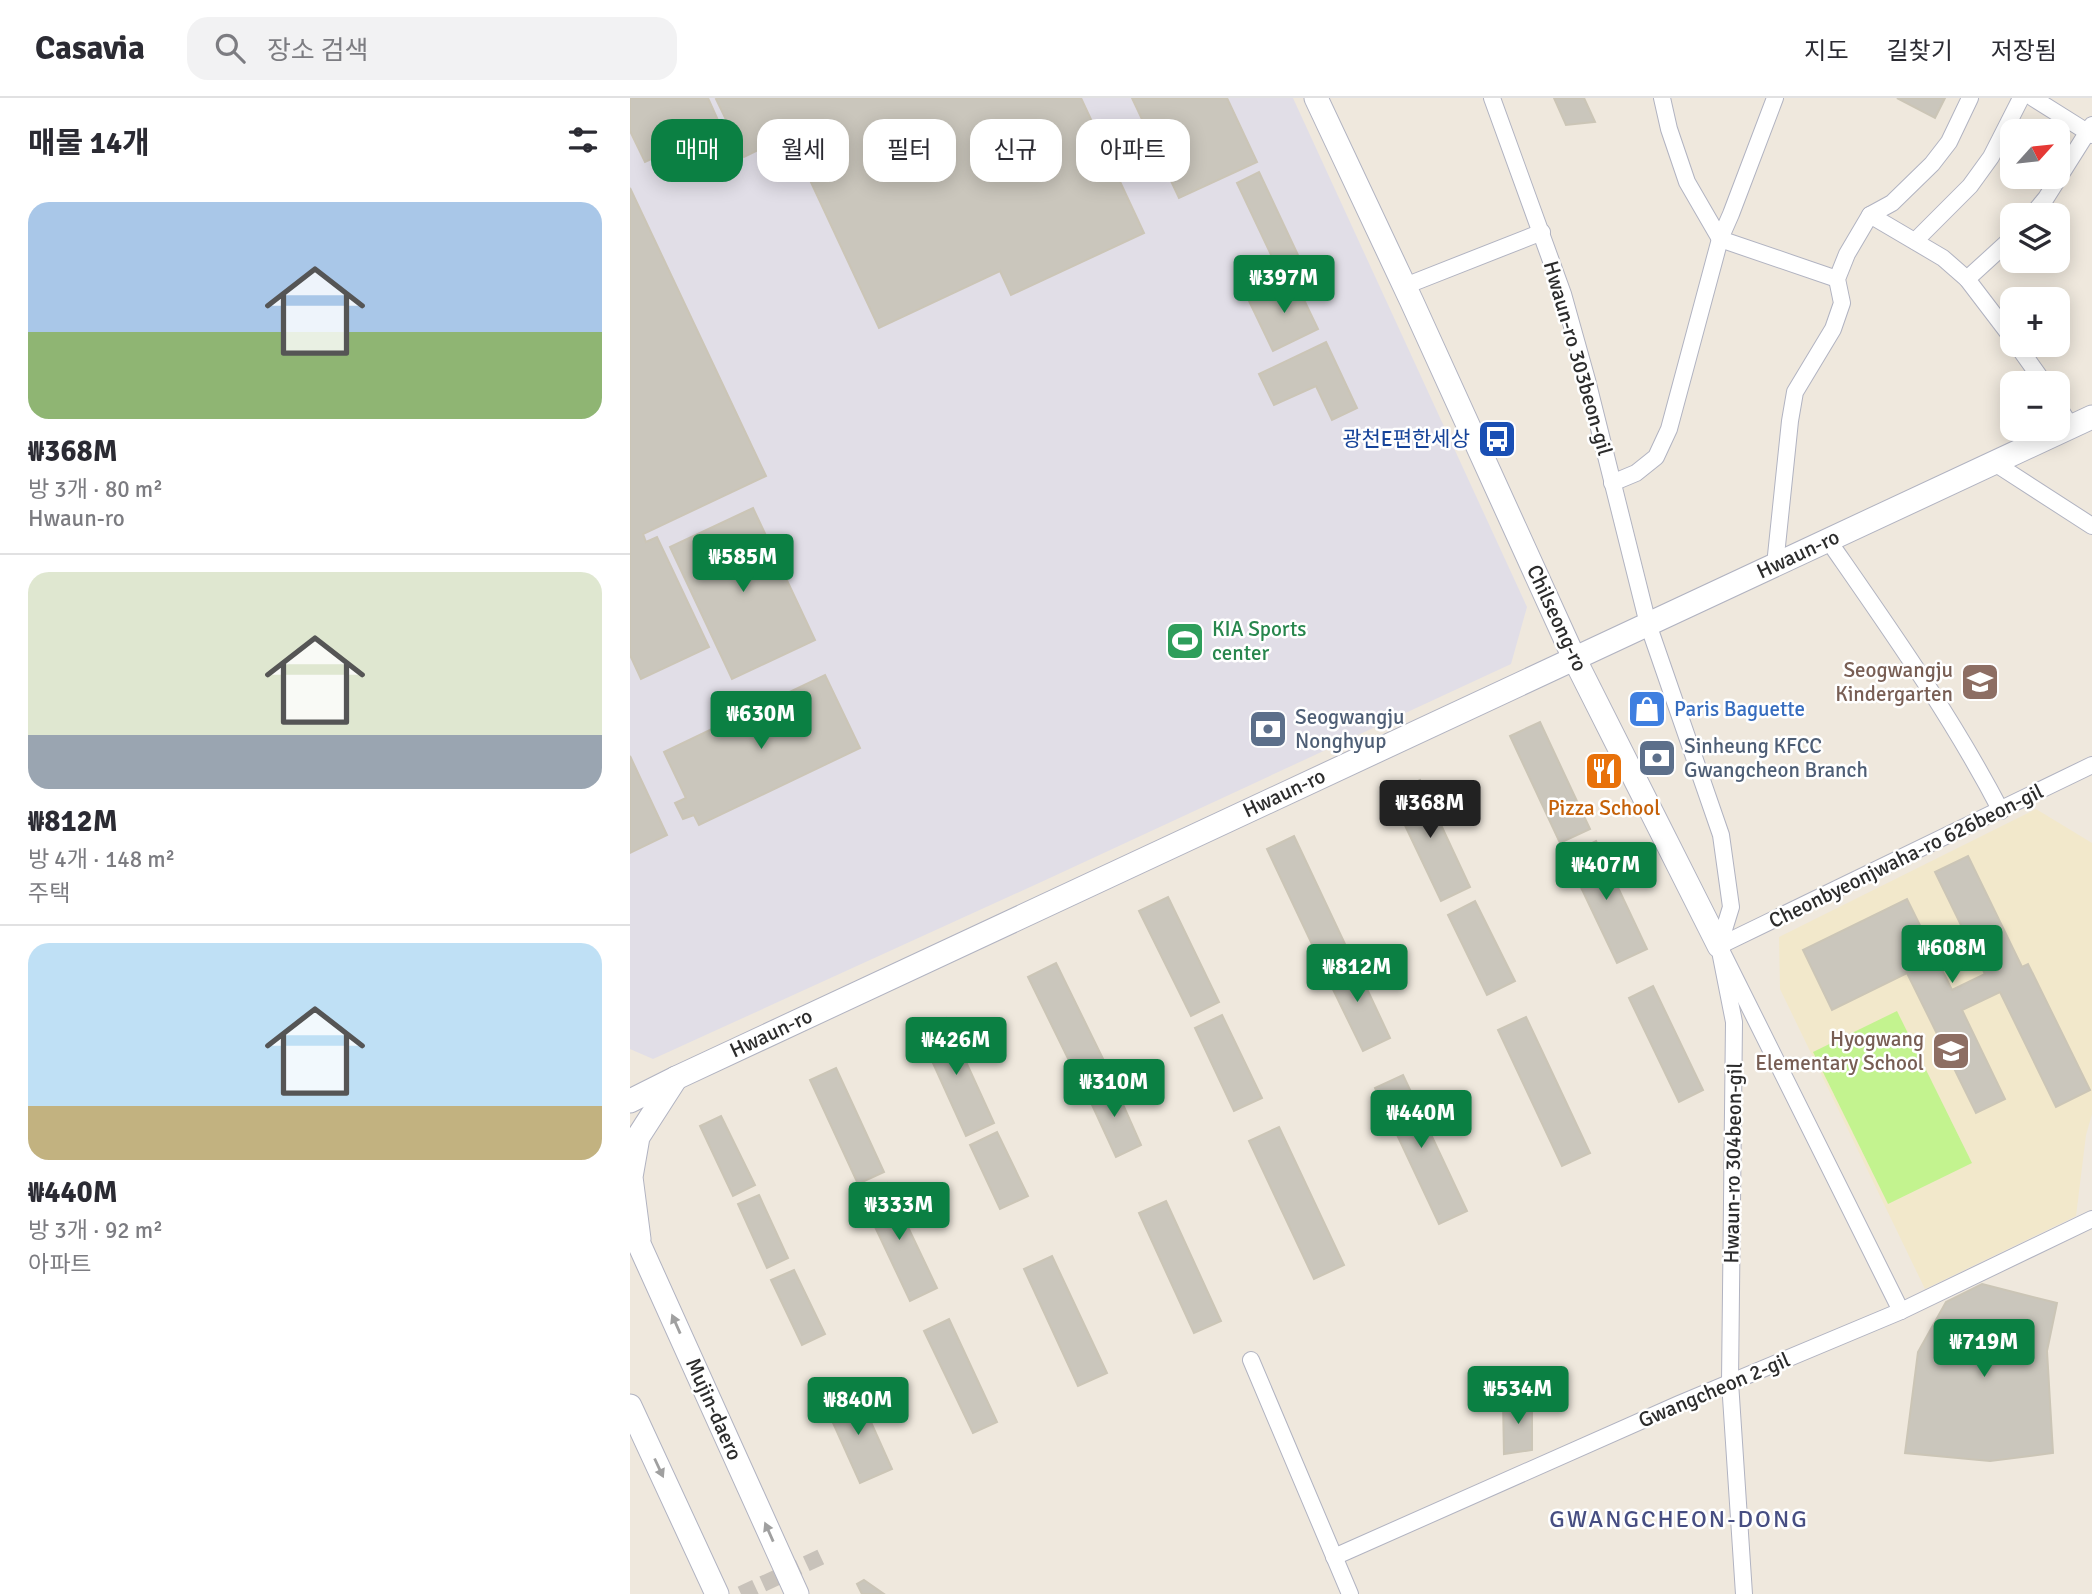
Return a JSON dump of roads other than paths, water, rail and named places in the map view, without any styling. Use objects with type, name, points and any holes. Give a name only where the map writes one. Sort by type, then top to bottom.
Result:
[{"type":"street","name":"Chilseong-ro","points":[[1316,98],[1405,286],[1574,658],[1719,946]]},
{"type":"street","name":"Hwaun-ro 303beon-gil","points":[[1492,98],[1563,294],[1584,367],[1648,624]]},
{"type":"street","points":[[1662,98],[1669,129],[1687,182],[1720,239],[1837,279]]},
{"type":"street","points":[[1612,483],[1636,472],[1656,457],[1669,429],[1720,239],[1775,98]]},
{"type":"street","points":[[1774,565],[1795,392],[1833,329],[1842,303],[1837,279],[1847,254],[1870,215],[1892,203],[1932,164],[1949,142],[1970,98]]},
{"type":"street","points":[[1915,241],[1970,186],[1991,157],[2021,98]]},
{"type":"street","points":[[2034,98],[2091,130],[2042,203]]},
{"type":"street","points":[[1870,215],[1943,258],[1967,279],[2000,322]]},
{"type":"street","points":[[1405,286],[1542,232]]},
{"type":"street","points":[[1967,279],[2000,250]]},
{"type":"street","name":"Hwaun-ro","points":[[630,1101],[2092,417]]},
{"type":"street","points":[[1993,462],[2092,526]]},
{"type":"street","points":[[1828,540],[1920,674],[2001,811]]},
{"type":"street","name":"Hwaun-ro 304beon-gil","points":[[1648,624],[1721,835],[1731,907],[1719,946],[1734,1022],[1730,1381],[1744,1594]]},
{"type":"street","name":"Cheonbyeonjwaha-ro 626beon-gil","points":[[1719,946],[2092,765]]},
{"type":"street","name":"Hwaun-ro 304beon-gil","points":[[1719,946],[1901,1311]]},
{"type":"street","points":[[640,1246],[631,1177],[638,1138],[676,1078]]},
{"type":"street","name":"Gwangcheon 2-gil","points":[[1334,1557],[1730,1381],[1901,1311],[2092,1219]]},
{"type":"street","name":"Mujin-daero","points":[[630,1224],[797,1594]]},
{"type":"street","points":[[1251,1360],[1350,1594]]},
{"type":"street","points":[[630,1406],[717,1594]]},
{"type":"tunnel","points":[[741,1594],[827,1554]]},
{"type":"place","name":"광천E편한세상","points":[[1497,439]]},
{"type":"place","name":"KIA Sports center","points":[[1185,641]]},
{"type":"place","name":"Seogwangju Kindergarten","points":[[1980,682]]},
{"type":"place","name":"Paris Baguette","points":[[1647,709]]},
{"type":"place","name":"Seogwangju Nonghyup","points":[[1268,729]]},
{"type":"place","name":"Sinheung KFCC Gwangcheon Branch","points":[[1657,758]]},
{"type":"place","name":"Pizza School","points":[[1604,771]]},
{"type":"place","name":"Hyogwang Elementary School","points":[[1951,1051]]},
{"type":"district","name":"GWANGCHEON-DONG","points":[[1679,1519]]}]
